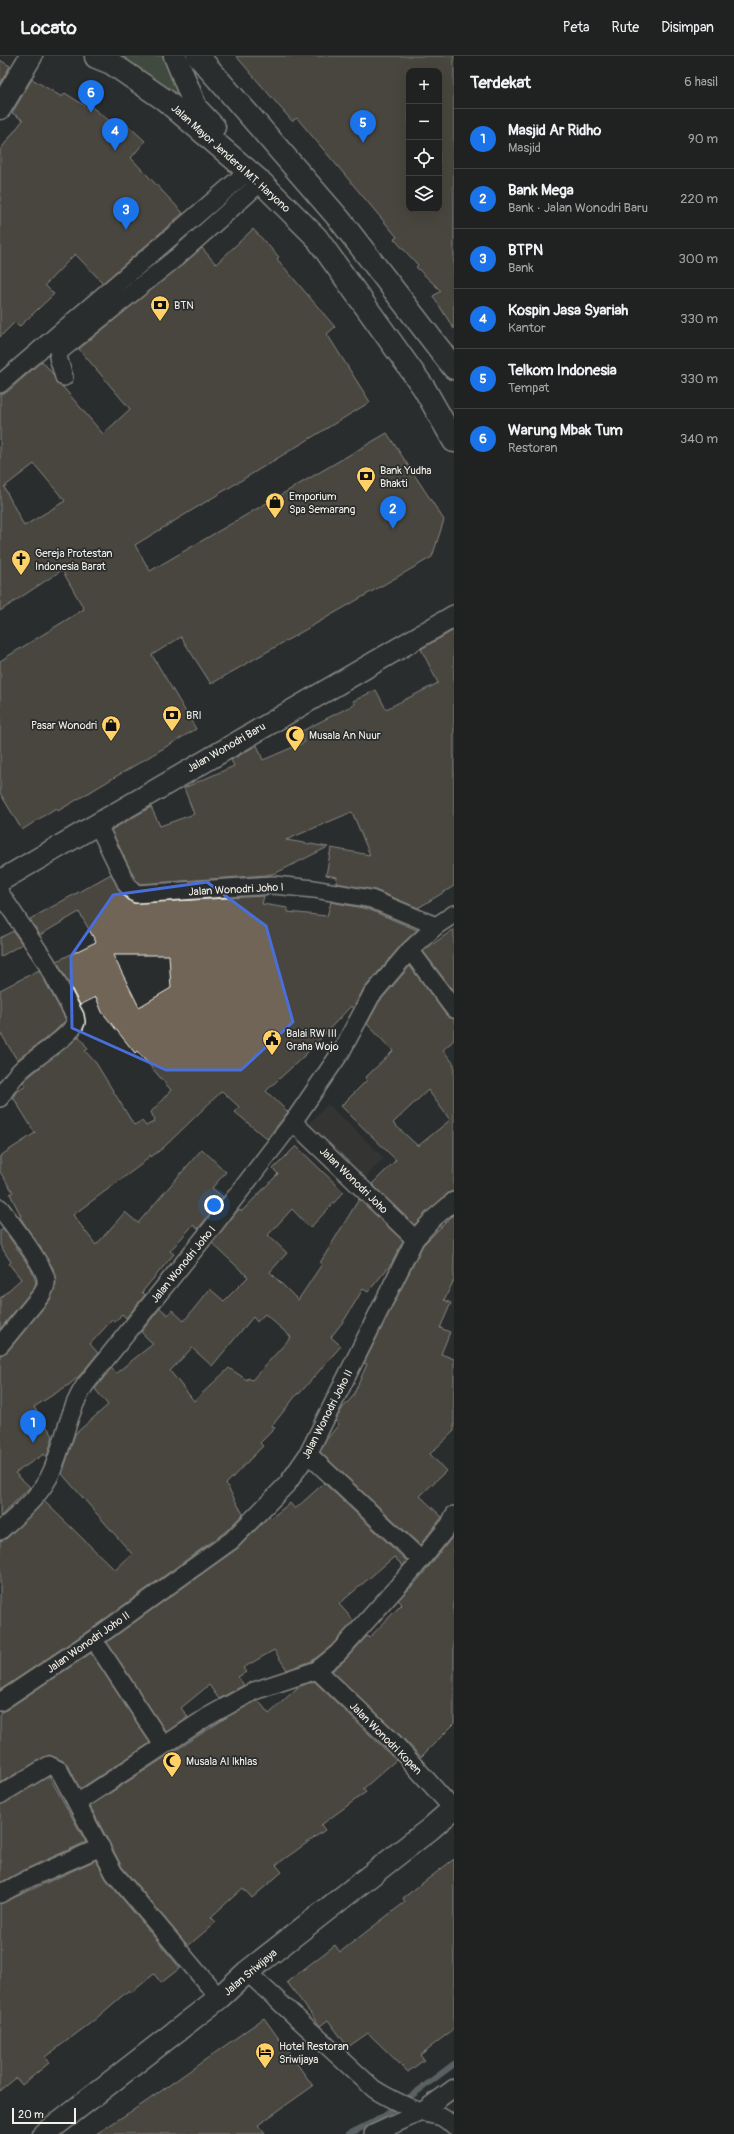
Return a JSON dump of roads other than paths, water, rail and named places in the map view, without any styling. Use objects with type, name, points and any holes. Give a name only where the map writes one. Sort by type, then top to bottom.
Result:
[{"type":"main road","points":[[0,108],[31,56]]},
{"type":"main road","points":[[175,56],[196,108],[215,128],[223,148]]},
{"type":"main road","points":[[198,56],[340,220],[454,368]]},
{"type":"main road","name":"Jalan Mayor Jenderal M.T. Haryono","points":[[96,57],[111,63],[165,100],[255,176],[316,237],[424,388],[454,441]]},
{"type":"main road","name":"Jalan Sriwijaya","points":[[44,2134],[219,1998],[247,1972],[430,1829],[453,1808]]},
{"type":"street","points":[[64,377],[58,357],[60,351],[177,257],[255,176]]},
{"type":"street","points":[[0,384],[255,176]]},
{"type":"street","name":"Jalan Wonodri Baru","points":[[0,881],[454,616]]},
{"type":"street","name":"Jalan Wonodri Joho I","points":[[97,823],[127,885],[136,894],[274,885],[314,889],[371,899],[436,926]]},
{"type":"street","points":[[0,893],[46,962],[75,1016],[76,1022],[69,1032],[21,1070],[0,1098]]},
{"type":"street","name":"Jalan Wonodri Joho I","points":[[0,1531],[39,1493],[46,1482],[52,1470],[74,1404],[85,1385],[211,1230],[293,1122],[341,1052],[371,996],[410,950],[436,926],[454,914]]},
{"type":"street","points":[[410,950],[454,1009]]},
{"type":"street","name":"Jalan Wonodri Joho","points":[[293,1122],[415,1239]]},
{"type":"street","name":"Jalan Wonodri Joho II","points":[[0,1702],[94,1639],[232,1540],[288,1483],[308,1454],[415,1239],[434,1218],[454,1201]]},
{"type":"street","points":[[0,1208],[21,1235],[46,1278],[46,1288],[0,1346]]},
{"type":"street","points":[[308,1454],[420,1558]]},
{"type":"street","points":[[77,1803],[163,1745],[254,1691],[317,1670],[338,1653],[450,1524],[454,1515]]},
{"type":"street","points":[[100,1649],[163,1745]]},
{"type":"street","name":"Jalan Wonodri Kopen","points":[[317,1670],[394,1743],[453,1808]]},
{"type":"street","points":[[0,1795],[49,1765],[54,1766],[62,1773],[114,1873],[219,1998]]},
{"type":"street","points":[[0,1894],[30,1878],[101,1847]]},
{"type":"street","points":[[247,1972],[361,2079],[391,2100],[416,2110],[444,2117],[454,2127]]},
{"type":"street","points":[[373,2134],[454,2088]]},
{"type":"waterway","points":[[349,2134],[383,2117],[454,2064]]},
{"type":"place","name":"Warung Mbak Tum","points":[[91,113]]},
{"type":"place","name":"Telkom Indonesia","points":[[363,143]]},
{"type":"place","name":"Kospin Jasa Syariah","points":[[115,151]]},
{"type":"place","name":"BTPN","points":[[126,230]]},
{"type":"place","name":"BTN","points":[[160,322]]},
{"type":"place","name":"Bank Yudha Bhakti","points":[[366,493]]},
{"type":"place","name":"Emporium Spa Semarang","points":[[275,519]]},
{"type":"place","name":"Bank Mega","points":[[393,529]]},
{"type":"place","name":"Gereja Protestan Indonesia Barat","points":[[21,576]]},
{"type":"place","name":"BRI","points":[[172,732]]},
{"type":"place","name":"Pasar Wonodri","points":[[111,742]]},
{"type":"place","name":"Musala An Nuur","points":[[295,752]]},
{"type":"place","name":"Balai RW III Graha Wojo","points":[[272,1056]]},
{"type":"place","name":"Masjid Ar Ridho","points":[[33,1443]]},
{"type":"place","name":"Musala Al Ikhlas","points":[[172,1778]]},
{"type":"place","name":"Hotel Restoran Sriwijaya","points":[[265,2069]]}]
